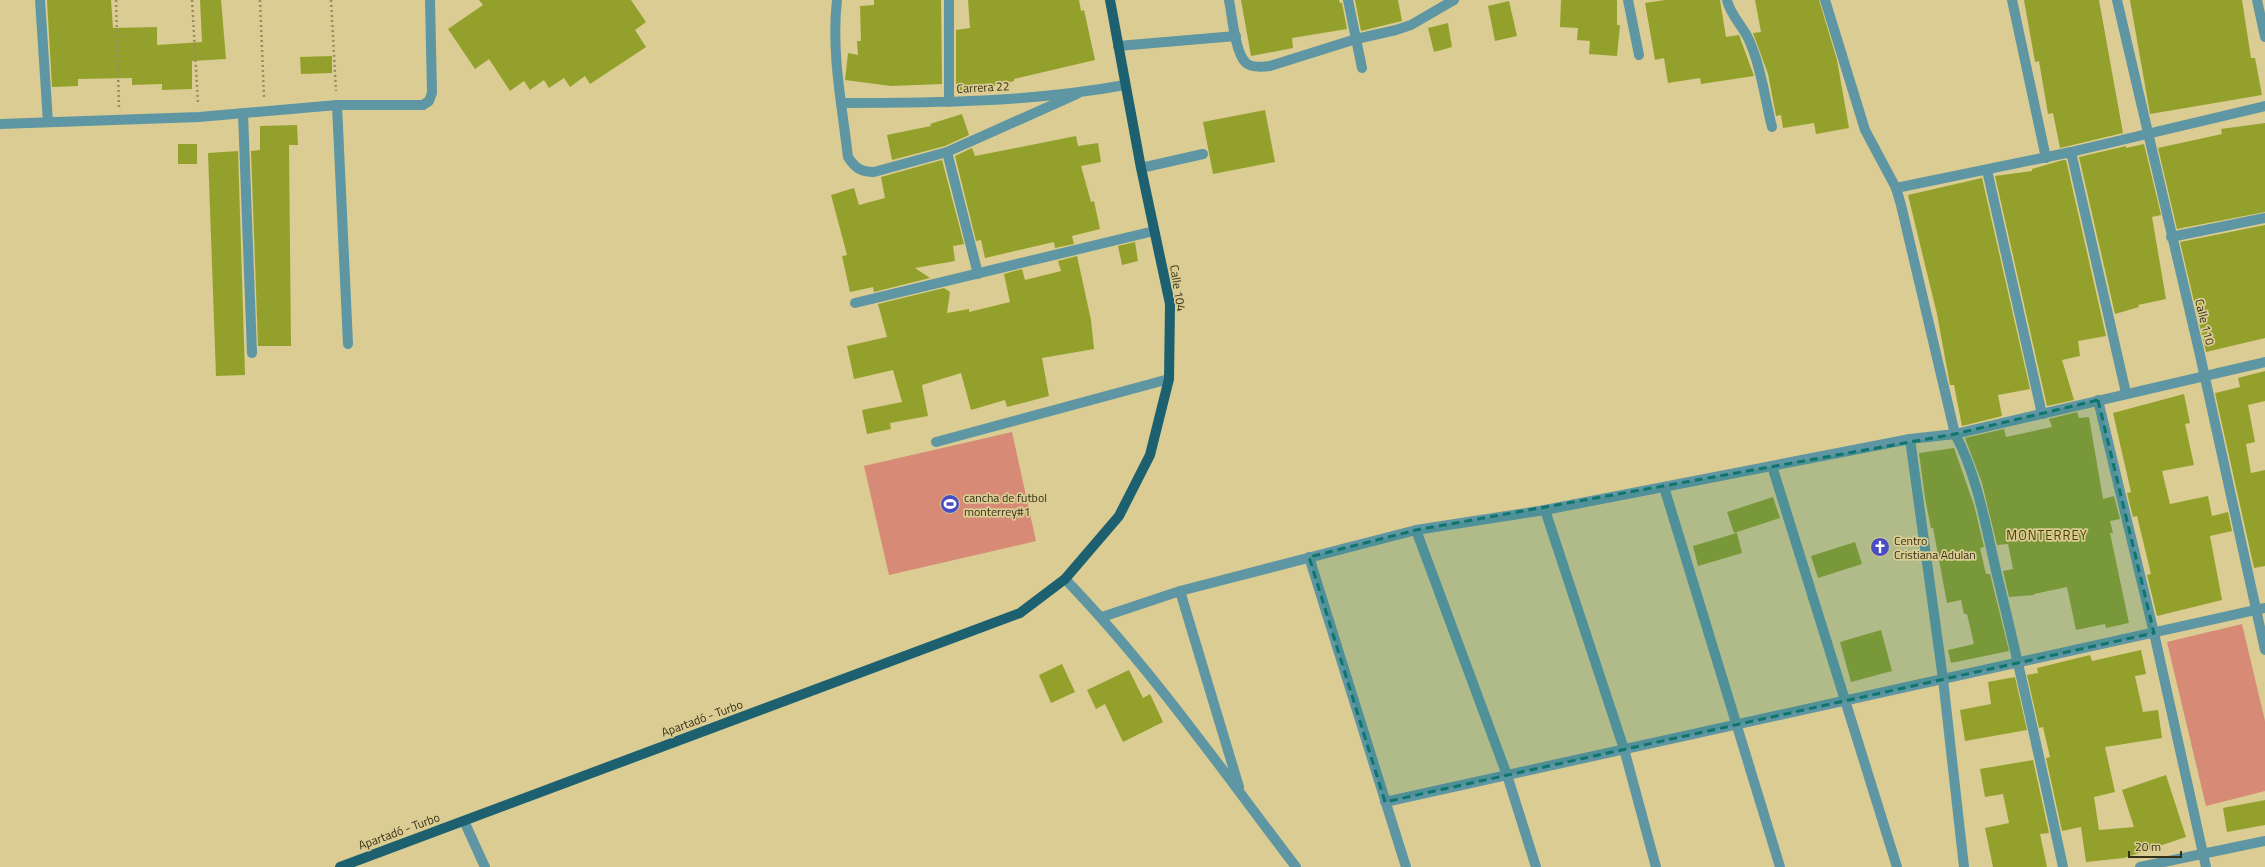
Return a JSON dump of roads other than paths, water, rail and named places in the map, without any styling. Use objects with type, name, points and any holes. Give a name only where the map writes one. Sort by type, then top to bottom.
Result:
[{"type":"main road","name":"Calle 104","points":[[1065,579],[1119,516],[1150,455],[1169,379],[1170,304],[1141,168],[1110,0]]},
{"type":"main road","name":"Apartadó - Turbo","points":[[340,867],[1020,613],[1065,579]]},
{"type":"street","points":[[40,0],[48,122]]},
{"type":"street","points":[[0,124],[199,117],[337,105],[423,105],[428,101],[432,93],[430,0]]},
{"type":"street","points":[[837,0],[834,21],[835,55],[848,157],[854,167],[865,172],[874,172],[947,152],[1077,94]]},
{"type":"street","points":[[948,102],[949,0]]},
{"type":"street","points":[[1229,0],[1236,36],[1243,59],[1250,65],[1261,67],[1270,66],[1356,39],[1411,25],[1454,0]]},
{"type":"street","points":[[1348,0],[1362,68]]},
{"type":"street","points":[[1628,0],[1639,55]]},
{"type":"street","points":[[1727,0],[1728,8],[1744,29],[1753,49],[1772,127]]},
{"type":"street","points":[[1825,0],[1865,130],[1896,188],[1955,434],[1964,450],[1980,505],[2018,662],[2063,867]]},
{"type":"street","points":[[2012,0],[2046,158]]},
{"type":"street","name":"Calle 110","points":[[2117,0],[2171,237],[2200,355],[2203,376],[2261,609],[2265,650]]},
{"type":"street","points":[[2257,0],[2265,38]]},
{"type":"street","points":[[1118,46],[1236,36]]},
{"type":"street","name":"Carrera 22","points":[[841,103],[948,102],[1077,94],[1125,85]]},
{"type":"street","points":[[337,105],[348,344]]},
{"type":"street","points":[[1896,188],[2046,158],[2265,106]]},
{"type":"street","points":[[243,113],[252,353]]},
{"type":"street","points":[[947,152],[978,274]]},
{"type":"street","points":[[2071,152],[2126,393]]},
{"type":"street","points":[[1141,168],[1203,154]]},
{"type":"street","points":[[1987,170],[2042,414]]},
{"type":"street","points":[[2171,237],[2265,218]]},
{"type":"street","points":[[855,303],[1154,231]]},
{"type":"street","points":[[1102,617],[1180,591],[1416,530],[1545,510],[1910,439],[1955,434],[2126,393],[2265,362]]},
{"type":"street","points":[[936,442],[1169,379]]},
{"type":"street","points":[[2098,400],[2154,633],[2206,867]]},
{"type":"street","points":[[1910,439],[1943,679],[1964,867]]},
{"type":"street","points":[[1772,466],[1897,867]]},
{"type":"street","points":[[1664,487],[1780,867]]},
{"type":"street","points":[[1545,510],[1624,749],[1656,867]]},
{"type":"street","points":[[1416,530],[1507,775],[1536,867]]},
{"type":"street","points":[[1309,557],[1406,867]]},
{"type":"street","points":[[1065,579],[1102,617],[1240,792],[1296,867]]},
{"type":"street","points":[[1180,591],[1240,792]]},
{"type":"street","points":[[1386,802],[2261,609]]},
{"type":"street","points":[[464,821],[485,867]]},
{"type":"street","points":[[2140,867],[2265,841]]},
{"type":"place","name":"cancha de futbol monterrey#1","points":[[950,504]]},
{"type":"place","name":"Centro Cristiana Adulan","points":[[1880,547]]},
{"type":"district","name":"MONTERREY","points":[[2047,535]]}]
